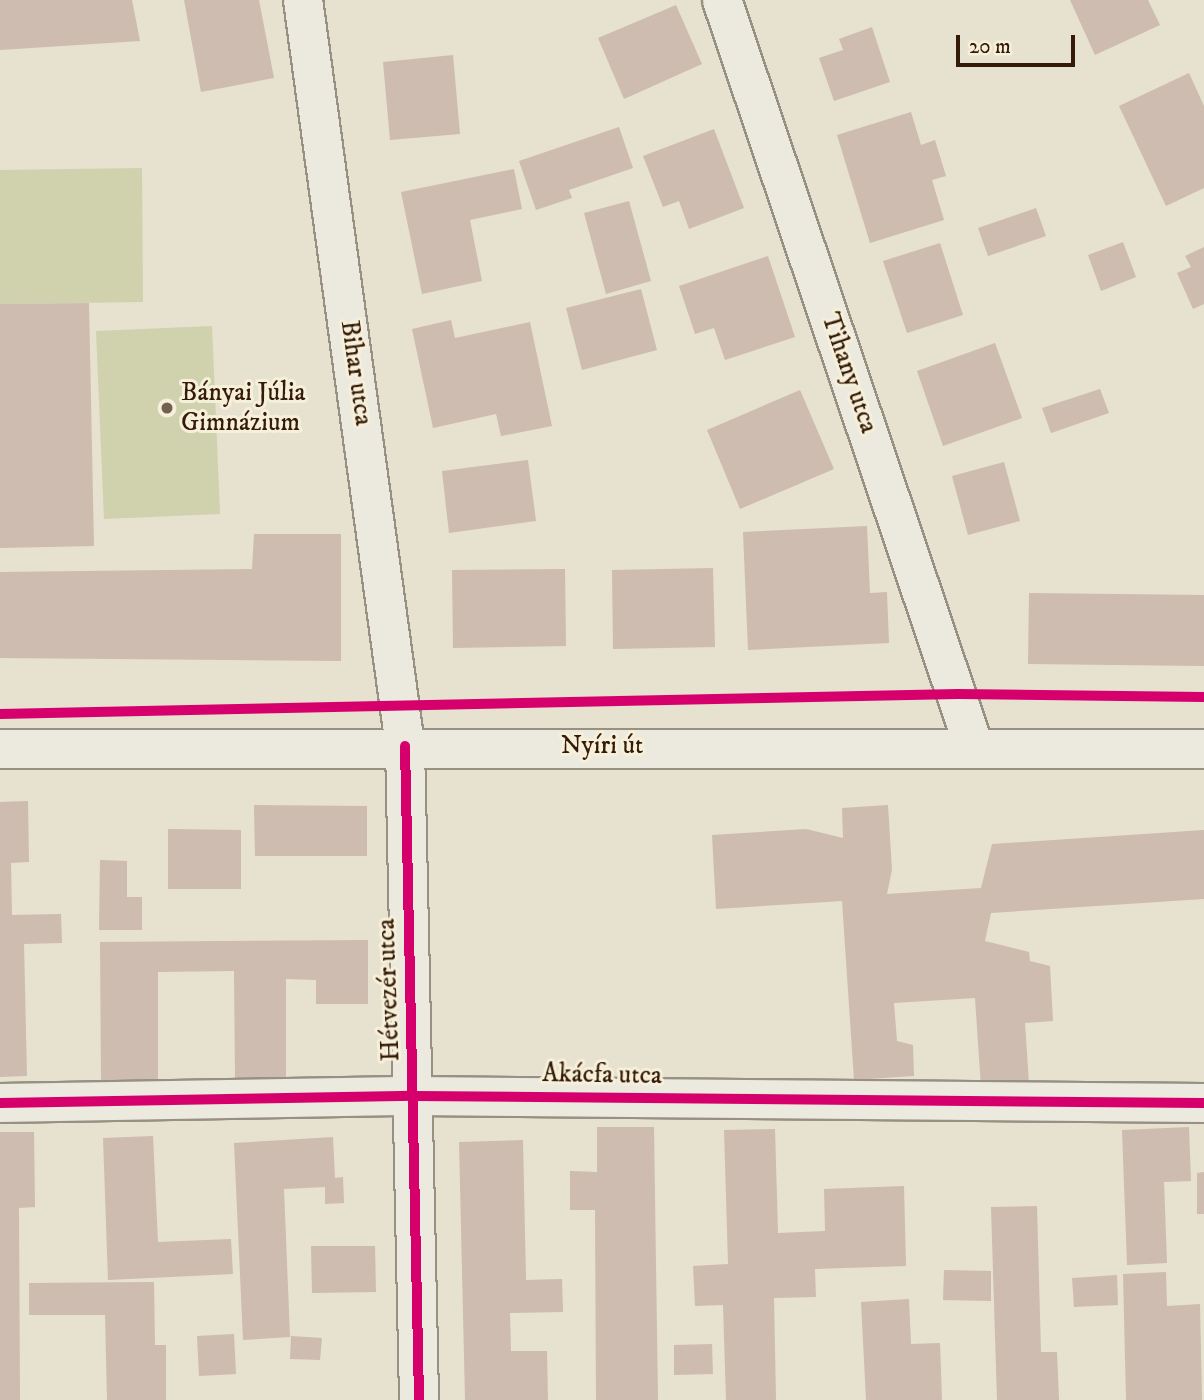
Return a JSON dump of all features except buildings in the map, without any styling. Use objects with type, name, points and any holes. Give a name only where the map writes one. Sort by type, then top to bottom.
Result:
[{"type":"street","name":"Bihar utca","points":[[303,0],[405,746]]},
{"type":"street","name":"Tihany utca","points":[[722,0],[974,747]]},
{"type":"street","name":"Nyíri út","points":[[0,749],[405,746],[1204,749]]},
{"type":"street","name":"Hétvezér utca","points":[[405,746],[415,1096],[419,1400]]},
{"type":"street","name":"Akácfa utca","points":[[0,1103],[415,1096],[1204,1103]]},
{"type":"green space","points":[[142,168],[143,302],[0,304],[0,170]]},
{"type":"green space","points":[[212,326],[220,514],[104,519],[96,331]]},
{"type":"cycle path","points":[[0,714],[958,694],[1204,697]]},
{"type":"cycle path","points":[[405,746],[419,1400]]},
{"type":"cycle path","points":[[0,1103],[415,1096],[1204,1103]]},
{"type":"place","name":"Bányai Júlia Gimnázium","points":[[167,408]]}]
